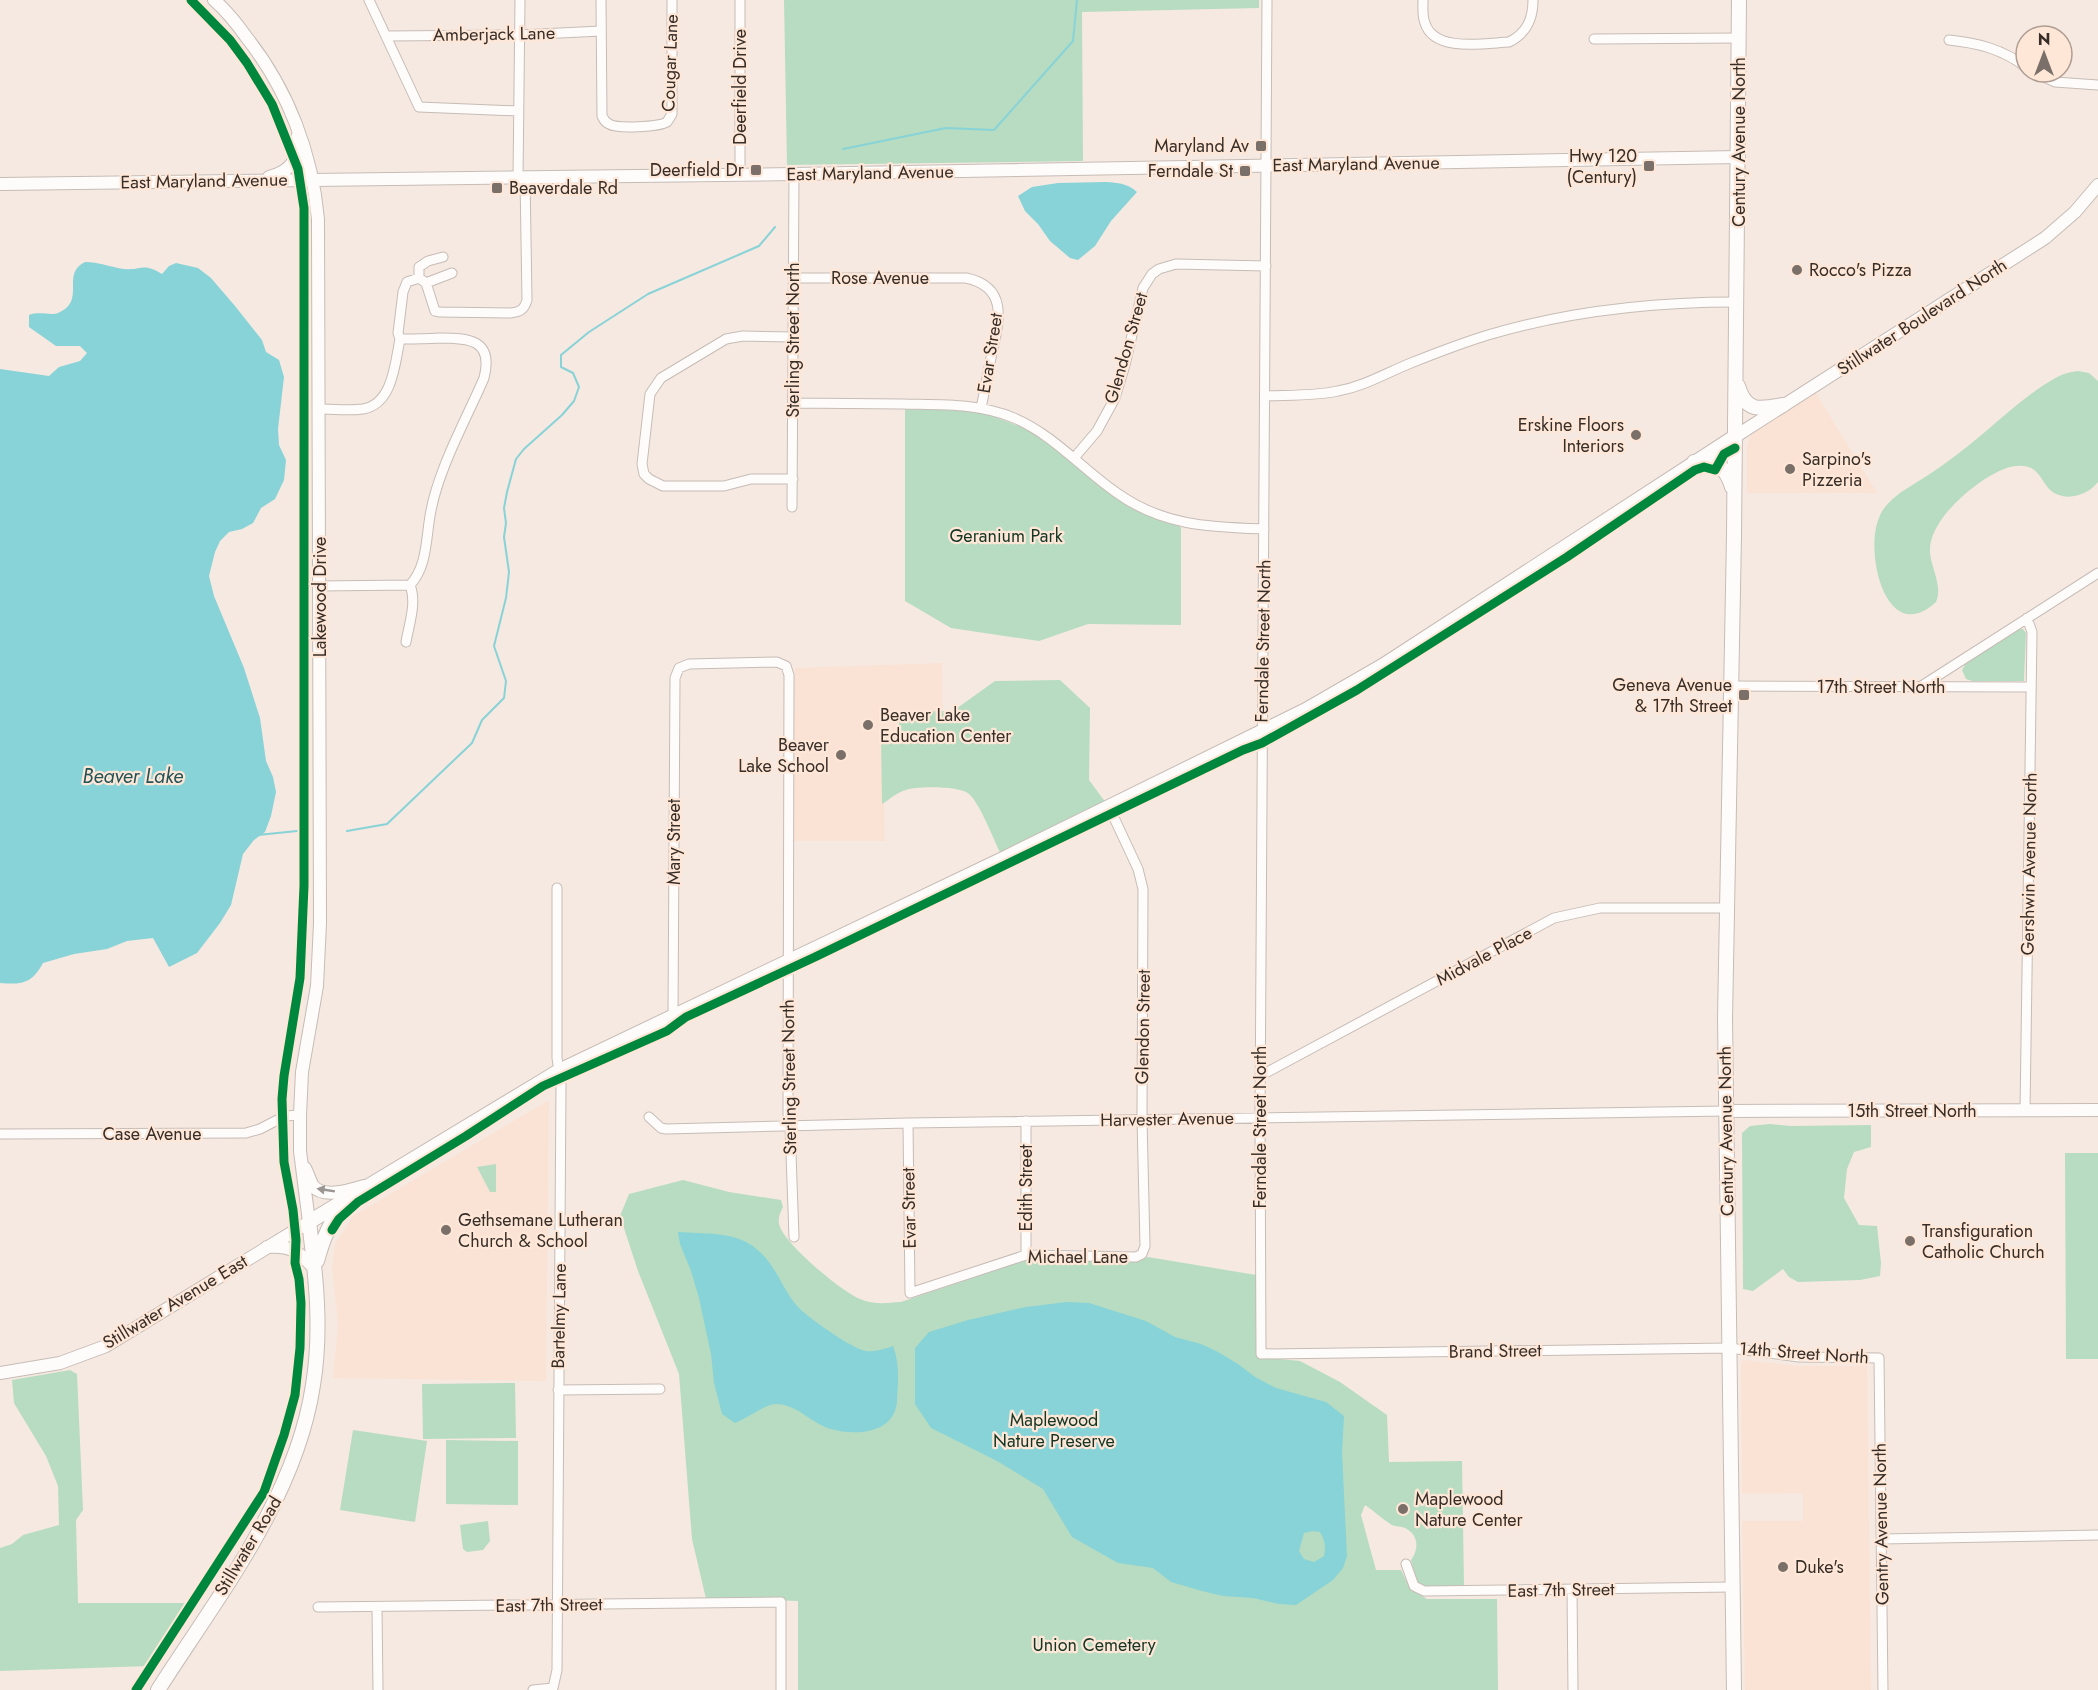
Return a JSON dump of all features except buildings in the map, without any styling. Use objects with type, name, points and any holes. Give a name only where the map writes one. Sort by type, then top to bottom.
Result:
[{"type":"main road","name":"Century Avenue North","points":[[1734,1690],[1725,1019],[1736,436],[1739,0]]},
{"type":"main road","points":[[1736,381],[1742,398],[1749,405],[1760,408],[1784,405]]},
{"type":"main road","points":[[309,1222],[559,1071],[1262,733],[1340,692],[1736,436]]},
{"type":"main road","points":[[1694,462],[1710,462],[1722,467],[1728,475],[1735,497]]},
{"type":"main road","points":[[315,1269],[327,1230],[336,1214],[353,1196]]},
{"type":"main road","name":"Stillwater Road","points":[[158,1690],[274,1505],[291,1468],[304,1428],[313,1385],[317,1330],[315,1269],[309,1222]]},
{"type":"street","points":[[369,0],[419,107],[518,111]]},
{"type":"street","points":[[443,257],[428,261],[419,267],[435,311],[510,314],[521,311],[527,300],[518,111],[520,0]]},
{"type":"street","points":[[601,0],[601,31]]},
{"type":"street","name":"Cougar Lane","points":[[601,31],[601,111],[605,121],[616,126],[662,125],[670,118],[672,0]]},
{"type":"street","name":"Deerfield Drive","points":[[740,0],[740,175]]},
{"type":"street","name":"Ferndale Street North","points":[[1261,1354],[1260,1076],[1267,0]]},
{"type":"street","points":[[1423,0],[1425,25],[1432,34],[1450,44],[1509,42],[1516,39],[1527,27],[1533,11],[1533,0]]},
{"type":"street","name":"Lakewood Drive","points":[[219,2],[277,81],[299,131],[313,180],[319,234],[320,923],[317,986],[302,1072],[300,1115],[300,1157],[309,1222]]},
{"type":"street","name":"Amberjack Lane","points":[[386,36],[519,35],[601,31]]},
{"type":"street","points":[[1594,39],[1739,38]]},
{"type":"street","points":[[1949,40],[1984,45],[2014,59]]},
{"type":"street","points":[[2074,83],[2098,85]]},
{"type":"street","points":[[252,181],[279,174],[290,167],[296,158],[299,131]]},
{"type":"street","name":"East Maryland Avenue","points":[[0,184],[740,175],[1739,157]]},
{"type":"street","name":"Sterling Street North","points":[[792,507],[794,174]]},
{"type":"street","name":"Stillwater Boulevard North","points":[[1736,436],[2045,238],[2075,212],[2098,185]]},
{"type":"street","name":"Glendon Street","points":[[1074,458],[1097,431],[1115,398],[1123,374],[1143,288],[1152,274],[1159,269],[1176,264],[1266,266]]},
{"type":"street","points":[[320,409],[356,410],[376,404],[386,393],[392,376],[400,339],[398,333],[403,292],[407,282],[423,281],[452,273]]},
{"type":"street","name":"Rose Avenue","points":[[793,278],[966,278]]},
{"type":"street","name":"Evar Street","points":[[966,278],[975,280],[989,289],[999,309],[981,408]]},
{"type":"street","points":[[1265,396],[1340,391],[1372,381],[1449,348],[1491,335],[1586,313],[1662,304],[1737,302]]},
{"type":"street","points":[[793,337],[744,336],[726,339],[661,378],[650,394],[642,464],[644,474],[663,486],[724,486],[744,480],[793,479]]},
{"type":"street","points":[[320,586],[410,585],[416,579],[427,545],[435,491],[484,378],[487,366],[485,355],[479,344],[466,338],[400,339]]},
{"type":"street","points":[[793,403],[951,405],[999,412],[1033,428],[1116,493],[1153,513],[1204,527],[1264,529]]},
{"type":"street","points":[[1920,687],[2098,573]]},
{"type":"street","points":[[405,642],[413,605],[410,585]]},
{"type":"street","name":"Gershwin Avenue North","points":[[2025,1112],[2032,630],[2027,618]]},
{"type":"street","name":"Mary Street","points":[[673,1017],[675,678],[679,668],[689,664],[777,662],[786,666]]},
{"type":"street","name":"Sterling Street North","points":[[786,666],[789,675],[788,1114],[794,1237]]},
{"type":"street","name":"17th Street North","points":[[1732,686],[2031,687]]},
{"type":"street","name":"Glendon Street","points":[[1109,807],[1138,869],[1143,889],[1144,1246],[1142,1254]]},
{"type":"street","name":"Bartelmy Lane","points":[[533,1690],[554,1689],[556,1670],[561,1084],[557,1058],[557,888]]},
{"type":"street","name":"Midvale Place","points":[[1260,1076],[1554,918],[1600,908],[1728,908]]},
{"type":"street","name":"15th Street North","points":[[1726,1111],[2025,1112],[2056,1109],[2098,1110]]},
{"type":"street","name":"Harvester Avenue","points":[[649,1117],[666,1129],[908,1122],[1726,1111]]},
{"type":"street","name":"Case Avenue","points":[[0,1134],[246,1133],[260,1129],[285,1116],[300,1115]]},
{"type":"street","name":"Edith Street","points":[[1026,1121],[1026,1255]]},
{"type":"street","name":"Evar Street","points":[[908,1122],[910,1293]]},
{"type":"street","points":[[300,1157],[314,1187],[319,1190],[345,1191],[371,1184]]},
{"type":"street","name":"Stillwater Avenue East","points":[[0,1373],[60,1363],[106,1346],[309,1222]]},
{"type":"street","points":[[266,1247],[279,1246],[295,1250],[315,1269]]},
{"type":"street","name":"Michael Lane","points":[[910,1293],[1026,1255],[1136,1257],[1142,1254]]},
{"type":"street","name":"Brand Street","points":[[1261,1354],[1729,1348]]},
{"type":"street","name":"14th Street North","points":[[1729,1348],[1799,1357],[1879,1358]]},
{"type":"street","name":"Gentry Avenue North","points":[[1879,1358],[1883,1690]]},
{"type":"street","points":[[558,1390],[660,1389]]},
{"type":"street","points":[[1881,1539],[2098,1535]]},
{"type":"street","name":"East 7th Street","points":[[1406,1564],[1413,1586],[1424,1592],[1732,1587]]},
{"type":"street","points":[[1572,1590],[1573,1690]]},
{"type":"street","name":"East 7th Street","points":[[318,1607],[781,1602],[781,1690]]},
{"type":"street","points":[[377,1607],[378,1690]]},
{"type":"shaded area","points":[[1816,393],[1877,493],[1747,493],[1747,446],[1750,437],[1757,430]]},
{"type":"shaded area","name":"Beaver Lake Education Center","points":[[942,663],[944,782],[904,785],[884,796],[885,841],[791,841],[795,668]]},
{"type":"shaded area","name":"Gethsemane Lutheran Church & School","points":[[549,1100],[546,1381],[333,1378],[338,1324],[332,1267],[335,1244],[353,1216]]},
{"type":"shaded area","points":[[1745,1360],[1798,1366],[1867,1366],[1871,1690],[1745,1690],[1742,1521],[1803,1521],[1803,1493],[1742,1494],[1741,1362]]},
{"type":"green space","points":[[784,0],[1259,0],[1259,8],[1082,12],[1083,161],[787,165]]},
{"type":"green space","points":[[2078,371],[2089,373],[2098,381],[2098,482],[2082,494],[2068,497],[2049,489],[2036,472],[2028,467],[2010,467],[1993,474],[1956,503],[1945,515],[1931,540],[1930,552],[1938,590],[1936,602],[1919,613],[1904,613],[1892,605],[1883,590],[1877,572],[1875,552],[1875,533],[1879,518],[1886,506],[1901,492],[1959,453],[2040,388],[2061,375]]},
{"type":"green space","name":"Geranium Park","points":[[905,409],[979,411],[1032,431],[1131,508],[1181,527],[1181,625],[1088,624],[1039,641],[951,628],[905,601]]},
{"type":"green space","points":[[2018,629],[2023,629],[2026,633],[2024,681],[1966,679],[1962,670],[1966,663]]},
{"type":"green space","points":[[1060,680],[1090,708],[1089,780],[1109,807],[1003,859],[978,806],[964,791],[928,787],[911,789],[899,792],[882,804],[881,735],[899,734],[899,712],[953,711],[995,681]]},
{"type":"green space","points":[[1770,1124],[1871,1125],[1871,1147],[1854,1152],[1847,1169],[1844,1198],[1859,1225],[1877,1226],[1880,1276],[1860,1280],[1798,1282],[1789,1277],[1783,1269],[1753,1291],[1743,1289],[1742,1133],[1750,1126]]},
{"type":"green space","points":[[2065,1153],[2098,1153],[2098,1359],[2066,1359]]},
{"type":"green space","points":[[496,1164],[496,1192],[490,1192],[477,1167]]},
{"type":"green space","name":"Maplewood Nature Preserve","points":[[683,1180],[729,1192],[781,1200],[783,1207],[779,1224],[791,1243],[840,1287],[870,1302],[901,1302],[1026,1260],[1136,1262],[1148,1257],[1256,1275],[1256,1354],[1260,1357],[1300,1361],[1340,1382],[1387,1415],[1389,1462],[1462,1461],[1464,1586],[1425,1586],[1417,1582],[1411,1560],[1416,1547],[1413,1534],[1405,1528],[1392,1525],[1365,1505],[1361,1515],[1376,1570],[1401,1570],[1410,1589],[1427,1599],[1497,1599],[1498,1690],[798,1690],[798,1601],[737,1599],[707,1603],[692,1539],[679,1374],[638,1271],[620,1216],[629,1194]]},
{"type":"green space","points":[[70,1370],[77,1374],[83,1510],[76,1520],[78,1603],[191,1603],[149,1666],[0,1671],[0,1548],[12,1544],[23,1535],[59,1525],[58,1486],[46,1456],[14,1403],[12,1380]]},
{"type":"green space","points":[[515,1383],[516,1438],[423,1439],[422,1384]]},
{"type":"green space","points":[[353,1430],[427,1441],[415,1522],[340,1510]]},
{"type":"green space","points":[[446,1440],[518,1441],[518,1505],[446,1504]]},
{"type":"green space","points":[[488,1521],[490,1541],[483,1550],[467,1552],[463,1549],[460,1525]]},
{"type":"water","points":[[1106,182],[1126,185],[1137,192],[1111,221],[1095,246],[1078,260],[1070,258],[1050,241],[1025,211],[1018,196],[1032,187],[1058,183]]},
{"type":"water","name":"Beaver Lake","points":[[85,262],[124,269],[146,268],[162,274],[169,266],[176,263],[198,268],[211,278],[235,306],[262,340],[266,352],[279,360],[284,377],[278,429],[279,445],[286,460],[284,480],[275,499],[261,508],[253,523],[229,532],[220,541],[209,576],[214,596],[244,668],[260,718],[266,761],[276,792],[265,832],[254,840],[243,854],[231,905],[197,953],[169,967],[153,938],[127,941],[107,949],[74,954],[43,963],[31,979],[21,983],[0,983],[0,369],[49,376],[59,367],[80,361],[87,353],[80,346],[56,346],[29,327],[29,315],[55,314],[66,308],[73,295],[74,273]]},
{"type":"water","points":[[678,1232],[718,1234],[746,1242],[769,1262],[800,1309],[822,1326],[842,1340],[866,1351],[876,1351],[893,1346],[898,1366],[898,1387],[895,1412],[889,1420],[872,1430],[851,1432],[831,1429],[784,1405],[767,1406],[735,1423],[722,1414],[714,1383],[711,1354],[699,1298]]},
{"type":"water","points":[[1067,1302],[1089,1303],[1146,1321],[1175,1337],[1201,1344],[1218,1352],[1276,1388],[1326,1402],[1344,1416],[1342,1453],[1347,1556],[1343,1568],[1333,1580],[1296,1605],[1279,1604],[1202,1591],[1171,1582],[1153,1568],[1118,1563],[1072,1537],[1043,1489],[997,1461],[931,1428],[915,1404],[915,1348],[929,1332],[968,1320],[1026,1307]],"holes":[[[1320,1532],[1325,1544],[1324,1556],[1314,1562],[1304,1559],[1299,1551],[1304,1533]]]},
{"type":"waterway","points":[[843,149],[946,128],[994,130],[1073,41],[1077,0]]},
{"type":"waterway","points":[[347,831],[387,824],[472,743],[482,720],[504,698],[506,681],[494,646],[506,598],[509,572],[504,537],[506,523],[504,508],[516,459],[574,401],[579,387],[573,373],[561,367],[561,355],[589,332],[648,294],[759,246],[775,227]]},
{"type":"waterway","points":[[258,835],[297,831]]},
{"type":"cycle path","points":[[136,1690],[264,1492],[295,1395],[300,1348],[301,1303],[295,1263],[296,1240],[293,1210],[284,1162],[282,1099],[300,978],[304,886],[304,208],[298,169],[272,104],[230,40],[191,0]]},
{"type":"cycle path","points":[[332,1230],[339,1219],[358,1202],[543,1086],[667,1031],[686,1017],[1243,750],[1262,743],[1357,690],[1567,557],[1695,470],[1704,467],[1715,470],[1724,454],[1735,448]]},
{"type":"place","name":"Maryland Av","points":[[1261,146]]},
{"type":"place","name":"Hwy 120 (Century)","points":[[1649,166]]},
{"type":"place","name":"Deerfield Dr","points":[[756,170]]},
{"type":"place","name":"Ferndale St","points":[[1245,171]]},
{"type":"place","name":"Beaverdale Rd","points":[[497,188]]},
{"type":"place","name":"Rocco's Pizza","points":[[1797,270]]},
{"type":"place","name":"Erskine Floors Interiors","points":[[1636,435]]},
{"type":"place","name":"Sarpino's Pizzeria","points":[[1790,469]]},
{"type":"place","name":"Geneva Avenue & 17th Street","points":[[1744,695]]},
{"type":"place","name":"Beaver Lake Education Center","points":[[868,725]]},
{"type":"place","name":"Beaver Lake School","points":[[841,755]]},
{"type":"place","name":"Gethsemane Lutheran Church & School","points":[[446,1230]]},
{"type":"place","name":"Transfiguration Catholic Church","points":[[1910,1241]]},
{"type":"place","name":"Maplewood Nature Center","points":[[1403,1509]]},
{"type":"place","name":"Duke's","points":[[1783,1567]]},
{"type":"park label","name":"Union Cemetery","points":[[1094,1645]]}]
